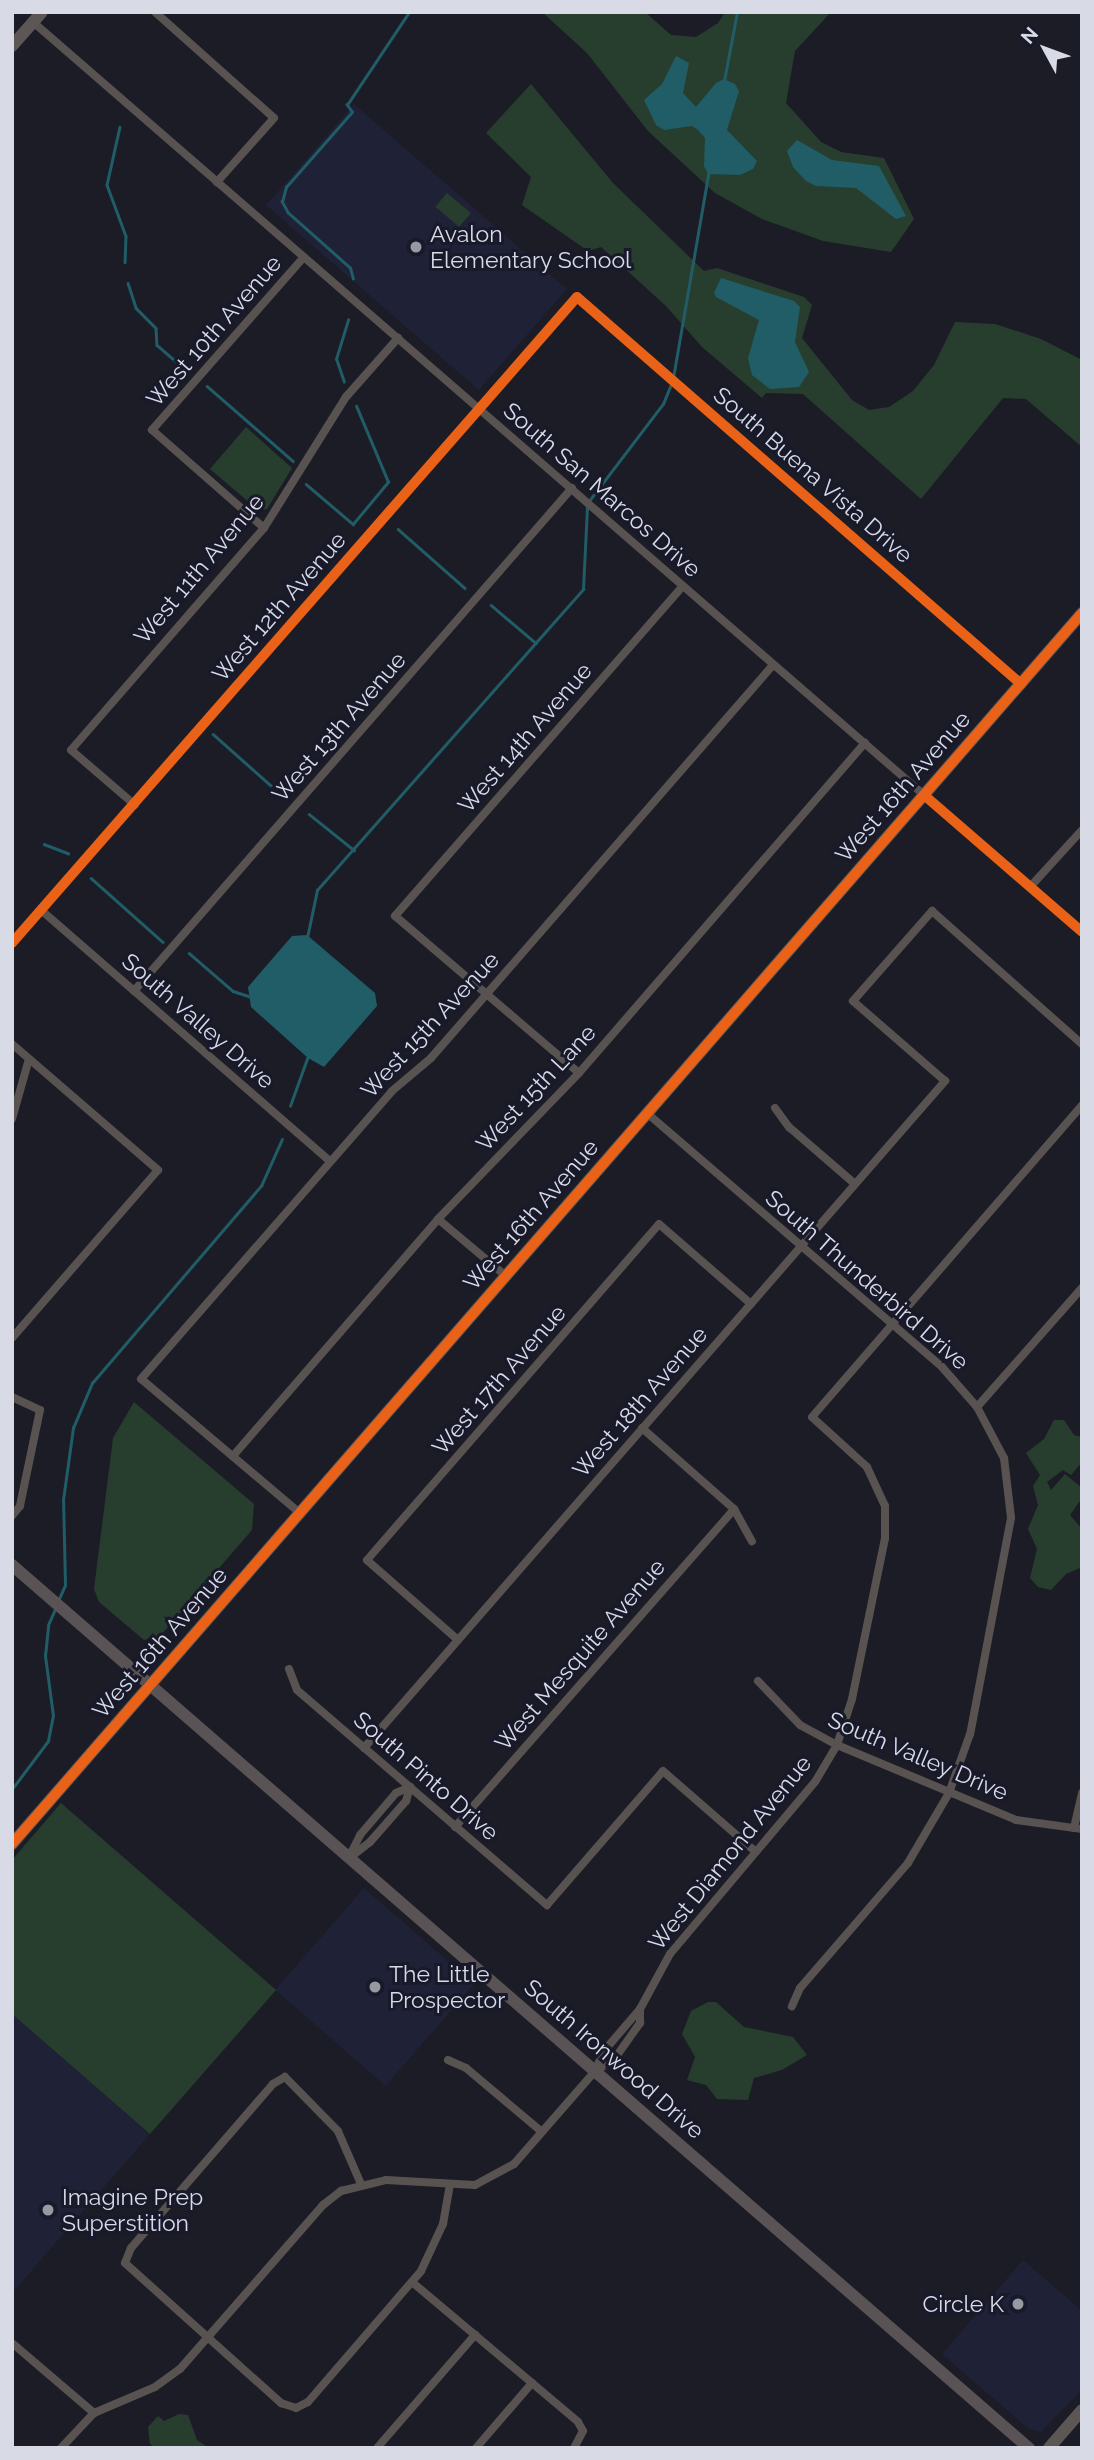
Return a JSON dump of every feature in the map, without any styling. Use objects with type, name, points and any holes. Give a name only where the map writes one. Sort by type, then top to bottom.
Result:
[{"type":"main road","name":"South Ironwood Drive","points":[[12,1565],[1030,2448]]},
{"type":"street","points":[[155,12],[274,118],[217,182]]},
{"type":"street","points":[[12,46],[37,17]]},
{"type":"street","name":"South San Marcos Drive","points":[[37,17],[217,182],[1082,932]]},
{"type":"street","name":"West 10th Avenue","points":[[264,528],[152,430],[304,257]]},
{"type":"street","name":"West 12th Avenue","points":[[12,943],[577,297]]},
{"type":"street","name":"South Buena Vista Drive","points":[[577,297],[1021,684]]},
{"type":"street","name":"West 11th Avenue","points":[[135,805],[71,750],[264,528],[346,397],[398,338]]},
{"type":"street","name":"West 13th Avenue","points":[[134,991],[572,488]]},
{"type":"street","name":"West 14th Avenue","points":[[487,994],[395,916],[683,586]]},
{"type":"street","name":"West 16th Avenue","points":[[12,1844],[1082,613]]},
{"type":"street","name":"West 15th Avenue","points":[[233,1456],[141,1379],[330,1161],[487,994],[773,665]]},
{"type":"street","name":"West 15th Lane","points":[[233,1456],[438,1219],[579,1073],[865,743]]},
{"type":"street","points":[[1030,887],[1082,830]]},
{"type":"street","name":"South Valley Drive","points":[[41,910],[330,1161]]},
{"type":"street","name":"West 18th Avenue","points":[[364,1748],[945,1081],[853,1001],[932,911],[1082,1044]]},
{"type":"street","points":[[487,994],[579,1073]]},
{"type":"street","points":[[12,1044],[158,1170],[12,1338]]},
{"type":"street","points":[[12,1119],[29,1059]]},
{"type":"street","points":[[892,1325],[1082,1105]]},
{"type":"street","points":[[775,1108],[789,1127],[855,1184]]},
{"type":"street","name":"South Thunderbird Drive","points":[[648,1114],[942,1367],[977,1407],[1004,1458],[1012,1518],[970,1734],[949,1793],[908,1863],[800,1988],[792,2006]]},
{"type":"street","points":[[438,1219],[506,1276]]},
{"type":"street","name":"West 17th Avenue","points":[[458,1640],[367,1560],[659,1224],[751,1304]]},
{"type":"street","points":[[977,1407],[1082,1288]]},
{"type":"street","name":"West Diamond Avenue","points":[[596,2071],[604,2051],[640,2009],[670,1954],[815,1782],[837,1745],[852,1699],[882,1552],[886,1506],[867,1467],[813,1417],[892,1325]]},
{"type":"street","points":[[12,1397],[40,1410],[20,1506],[12,1516]]},
{"type":"street","points":[[642,1429],[734,1509],[752,1541]]},
{"type":"street","points":[[233,1456],[301,1514]]},
{"type":"street","name":"West Mesquite Avenue","points":[[456,1827],[734,1509]]},
{"type":"street","name":"South Pinto Drive","points":[[289,1669],[297,1689],[547,1905],[663,1771],[756,1852]]},
{"type":"street","name":"South Valley Drive","points":[[758,1681],[800,1726],[837,1745],[1016,1820],[1078,1829]]},
{"type":"street","points":[[349,1857],[360,1835],[387,1803],[410,1787]]},
{"type":"street","points":[[1078,1829],[1082,1793]]},
{"type":"street","name":"West Diamond Avenue","points":[[596,2071],[612,2061],[631,2037],[640,2023],[640,2009]]},
{"type":"street","points":[[447,2060],[466,2068],[541,2132]]},
{"type":"street","points":[[61,2448],[94,2413],[155,2387],[180,2369],[323,2205],[341,2191],[386,2180],[450,2186],[496,2178],[596,2071]]},
{"type":"street","points":[[361,2184],[338,2131],[285,2077],[273,2084],[131,2248],[125,2263],[281,2403],[296,2408],[309,2402],[412,2282],[443,2224],[450,2186]]},
{"type":"street","points":[[412,2282],[578,2421],[583,2431],[574,2448]]},
{"type":"street","points":[[377,2448],[475,2335]]},
{"type":"street","points":[[12,2343],[94,2413]]},
{"type":"street","points":[[476,2448],[533,2383]]},
{"type":"street","points":[[1049,2448],[1082,2410]]},
{"type":"shaded area","points":[[676,56],[689,63],[683,93],[696,107],[716,83],[724,79],[735,84],[739,91],[727,130],[757,161],[753,169],[740,175],[708,174],[704,166],[705,138],[698,130],[692,126],[664,130],[656,125],[644,100],[662,84]]},
{"type":"shaded area","name":"Avalon Elementary School","points":[[354,104],[567,289],[479,390],[266,205]]},
{"type":"shaded area","points":[[797,140],[832,160],[879,166],[906,216],[896,219],[856,188],[816,186],[806,181],[793,167],[787,151]]},
{"type":"shaded area","points":[[721,278],[794,301],[800,307],[795,342],[809,372],[799,387],[770,389],[752,375],[748,358],[759,320],[716,297],[714,293]]},
{"type":"shaded area","points":[[307,935],[375,993],[377,1006],[324,1067],[308,1058],[251,1007],[248,987],[292,936]]},
{"type":"shaded area","name":"The Little Prospector","points":[[364,1888],[474,1984],[386,2086],[275,1990]]},
{"type":"shaded area","name":"Imagine Prep Superstition","points":[[12,2014],[150,2134],[12,2293]]},
{"type":"shaded area","points":[[1023,2260],[1082,2311],[1082,2390],[1041,2432],[1029,2429],[942,2354]]},
{"type":"green space","points":[[542,12],[645,12],[671,35],[696,37],[718,23],[725,12],[831,12],[795,51],[786,103],[821,142],[841,152],[884,158],[914,219],[891,252],[823,241],[762,219],[715,193],[648,131],[587,53]]},
{"type":"green space","points":[[531,84],[613,183],[704,271],[717,268],[804,297],[812,305],[802,338],[852,400],[869,410],[889,407],[913,391],[934,365],[955,322],[995,324],[1041,339],[1082,360],[1082,447],[1026,399],[1003,398],[921,499],[803,394],[766,393],[762,398],[702,347],[666,306],[601,247],[588,251],[522,205],[531,177],[486,133]]},
{"type":"green space","points":[[447,193],[471,213],[459,227],[435,207]]},
{"type":"green space","points":[[246,427],[292,468],[267,509],[258,510],[210,469]]},
{"type":"green space","points":[[134,1402],[254,1504],[252,1530],[161,1635],[144,1640],[99,1602],[94,1589],[113,1438]]},
{"type":"green space","points":[[1054,1420],[1064,1420],[1074,1435],[1082,1437],[1082,1462],[1071,1475],[1063,1470],[1047,1482],[1051,1490],[1065,1474],[1082,1488],[1082,1498],[1070,1515],[1082,1529],[1082,1567],[1066,1574],[1051,1590],[1038,1587],[1030,1578],[1037,1549],[1028,1529],[1038,1505],[1033,1486],[1040,1475],[1026,1453],[1044,1439]]},
{"type":"green space","points":[[61,1803],[276,1990],[150,2134],[12,2014],[12,1860]]},
{"type":"green space","points":[[708,2002],[716,2002],[744,2027],[793,2037],[807,2055],[782,2070],[754,2078],[748,2100],[717,2099],[706,2085],[687,2080],[695,2057],[682,2034],[691,2011]]},
{"type":"green space","points":[[179,2414],[188,2415],[197,2440],[209,2448],[155,2448],[150,2444],[148,2427],[158,2416],[164,2421]]},
{"type":"waterway","points":[[353,279],[350,268],[288,213],[282,202],[286,187],[352,112],[347,105],[409,12]]},
{"type":"waterway","points":[[724,81],[737,12]]},
{"type":"waterway","points":[[120,127],[107,185],[126,236],[125,262]]},
{"type":"waterway","points":[[673,378],[709,170]]},
{"type":"waterway","points":[[128,283],[136,308],[156,328],[157,345],[188,372]]},
{"type":"waterway","points":[[344,382],[336,359],[348,320]]},
{"type":"waterway","points":[[589,501],[663,404],[671,384]]},
{"type":"waterway","points":[[207,386],[293,461]]},
{"type":"waterway","points":[[306,484],[353,524],[388,482],[356,406]]},
{"type":"waterway","points":[[307,938],[317,890],[583,589],[587,507]]},
{"type":"waterway","points":[[398,529],[465,588]]},
{"type":"waterway","points":[[491,605],[536,643]]},
{"type":"waterway","points":[[213,734],[284,797]]},
{"type":"waterway","points":[[309,814],[354,850]]},
{"type":"waterway","points":[[44,844],[68,853]]},
{"type":"waterway","points":[[91,878],[163,942]]},
{"type":"waterway","points":[[189,953],[233,991],[251,997]]},
{"type":"waterway","points":[[290,1106],[308,1056]]},
{"type":"waterway","points":[[58,1601],[65,1585],[63,1500],[73,1428],[92,1383],[261,1186],[282,1139]]},
{"type":"waterway","points":[[12,1789],[48,1741],[53,1716],[45,1656],[48,1625],[56,1607]]},
{"type":"cycle path","points":[[12,943],[577,297],[1021,684]]},
{"type":"cycle path","points":[[12,1844],[1082,613]]},
{"type":"cycle path","points":[[924,795],[1082,932]]},
{"type":"place","name":"Avalon Elementary School","points":[[416,247]]},
{"type":"place","name":"The Little Prospector","points":[[375,1987]]},
{"type":"place","name":"Imagine Prep Superstition","points":[[48,2210]]},
{"type":"place","name":"Circle K","points":[[1018,2304]]}]
